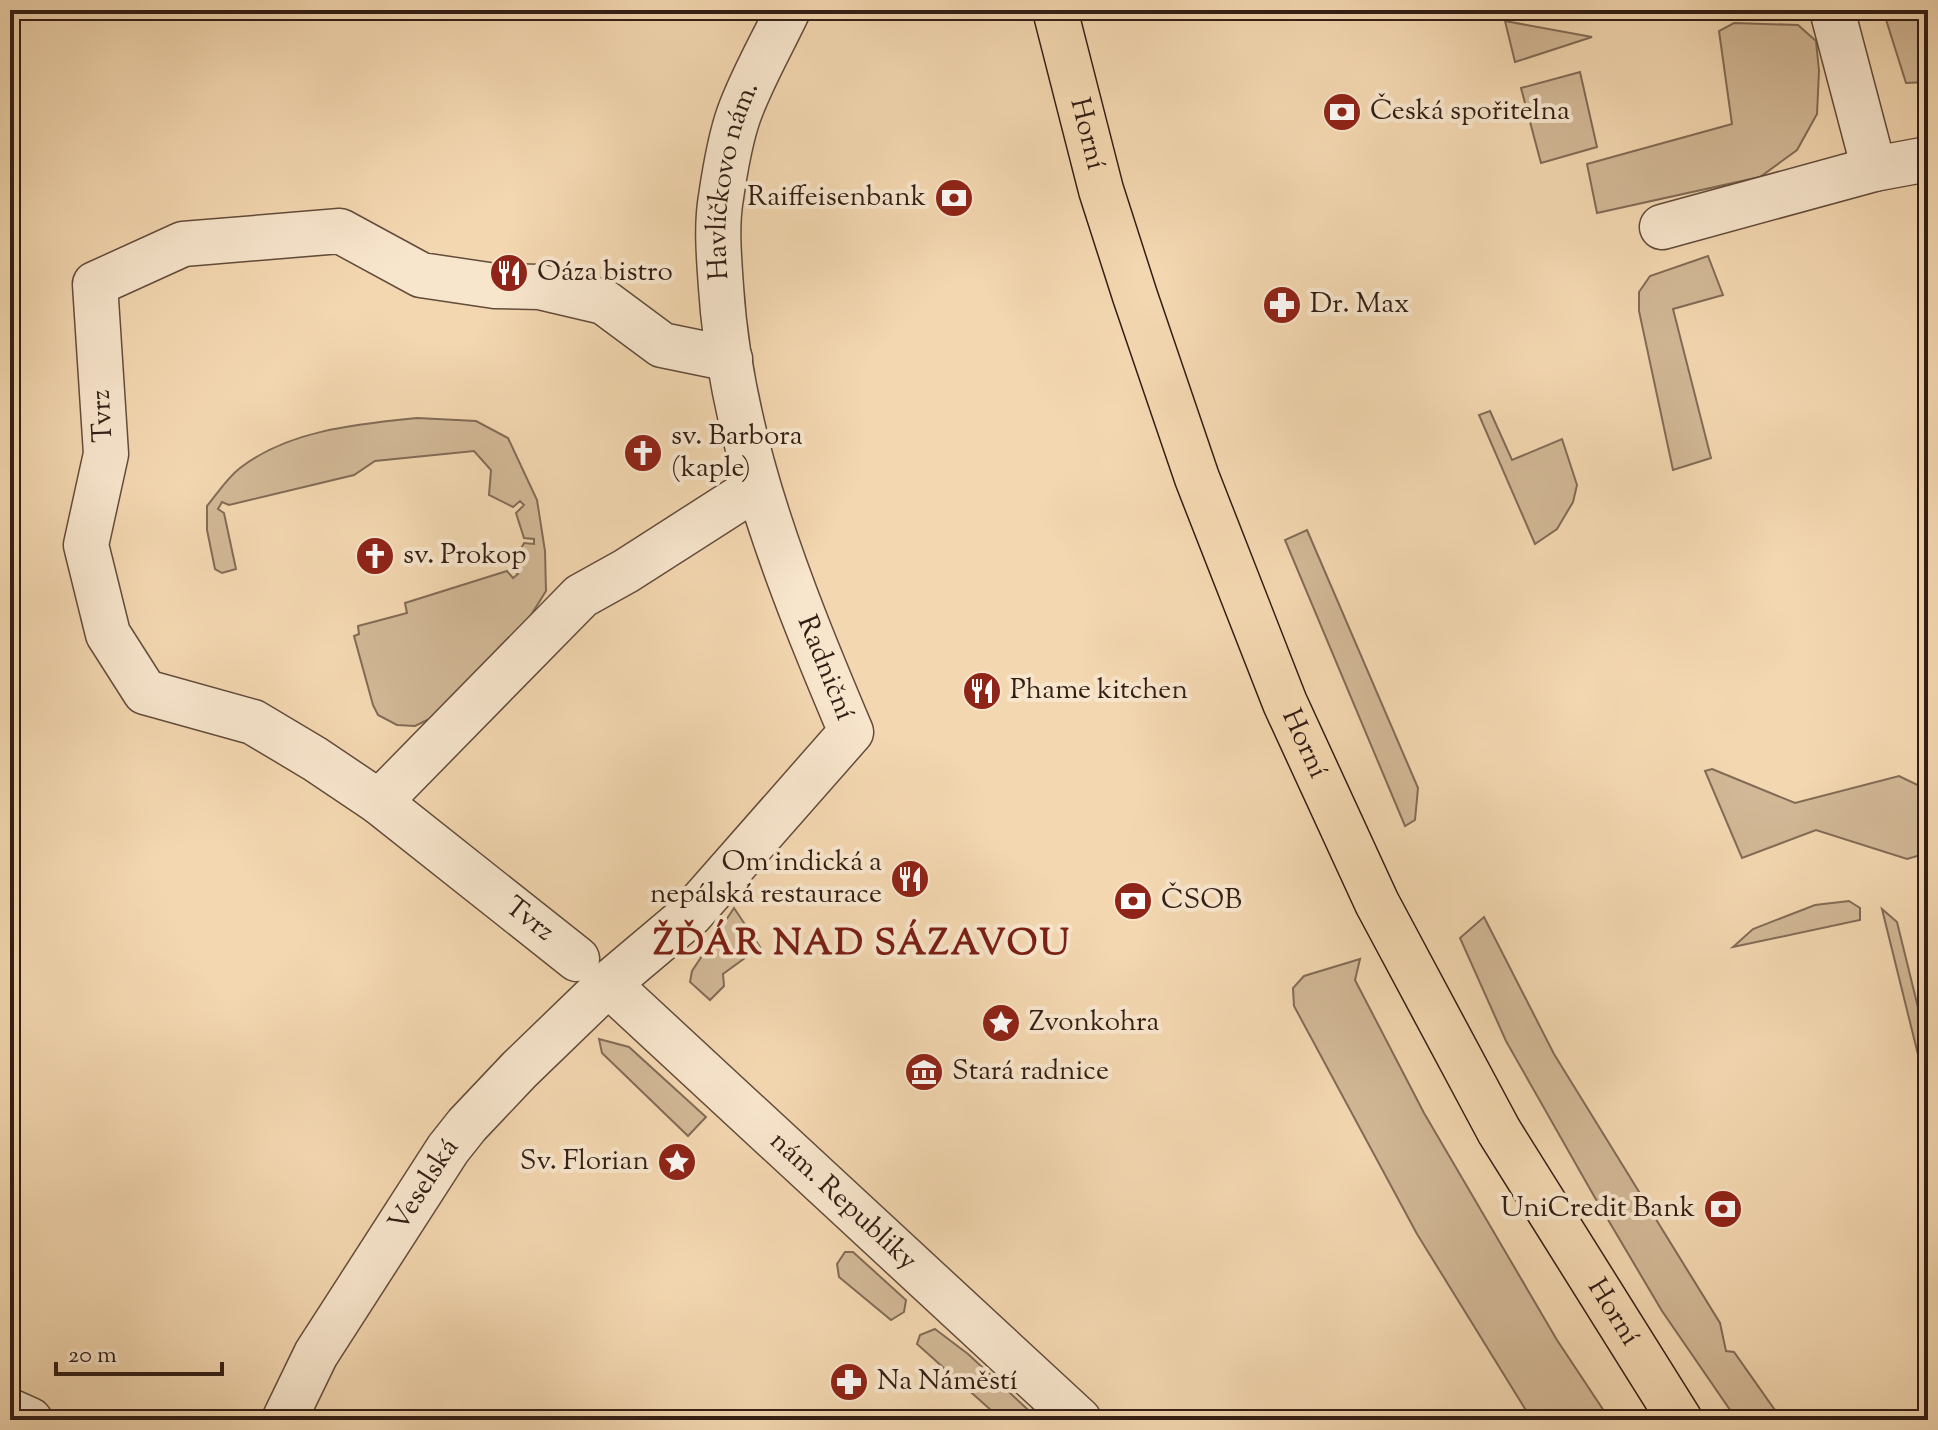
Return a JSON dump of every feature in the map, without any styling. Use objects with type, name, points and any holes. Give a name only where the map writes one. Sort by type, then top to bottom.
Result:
[{"type":"main road","name":"Horní","points":[[1055,10],[1101,190],[1130,281],[1197,478],[1285,703],[1377,903],[1499,1131],[1680,1420]]},
{"type":"street","name":"Havlíčkovo nám.","points":[[730,359],[719,250],[720,199],[739,115],[788,10]]},
{"type":"street","points":[[1832,10],[1874,169]]},
{"type":"street","points":[[1662,227],[1874,169],[1928,159]]},
{"type":"street","name":"Tvrz","points":[[593,971],[379,802],[253,722],[145,692],[108,634],[86,545],[106,454],[95,284],[183,244],[340,231],[421,275],[495,286],[540,287],[604,302],[662,345],[730,359]]},
{"type":"street","name":"Radniční","points":[[593,971],[691,914],[851,732],[804,621],[757,487],[730,359]]},
{"type":"street","points":[[379,802],[581,596],[626,571],[757,487]]},
{"type":"street","name":"Veselská","points":[[284,1420],[316,1354],[448,1149],[519,1070],[593,971]]},
{"type":"street","name":"nám. Republiky","points":[[593,971],[1079,1420]]},
{"type":"street","points":[[10,1411],[30,1420]]},
{"type":"shaded area","points":[[1883,10],[1928,10],[1928,82],[1906,83]]},
{"type":"shaded area","points":[[1505,21],[1592,37],[1515,62]]},
{"type":"shaded area","points":[[1734,23],[1798,25],[1816,41],[1819,71],[1817,114],[1797,150],[1760,177],[1597,213],[1587,164],[1732,124],[1719,31]]},
{"type":"shaded area","points":[[1580,72],[1597,147],[1541,163],[1521,88]]},
{"type":"shaded area","points":[[1708,256],[1723,295],[1673,309],[1711,458],[1673,470],[1639,311],[1639,292],[1650,276]]},
{"type":"shaded area","points":[[1490,411],[1512,460],[1562,439],[1577,485],[1573,502],[1557,529],[1535,544],[1479,415]]},
{"type":"shaded area","points":[[417,418],[476,421],[508,438],[537,500],[545,551],[546,591],[501,663],[450,709],[415,726],[397,725],[378,715],[354,636],[359,634],[358,626],[407,613],[405,603],[507,571],[513,578],[518,574],[511,567],[524,543],[534,544],[534,539],[524,538],[516,513],[524,505],[520,501],[513,507],[489,495],[491,470],[474,451],[375,461],[354,475],[229,505],[222,502],[218,509],[224,513],[236,569],[222,573],[215,569],[207,530],[207,506],[240,468],[280,445],[325,431]]},
{"type":"shaded area","points":[[1307,530],[1418,788],[1415,820],[1405,826],[1285,540]]},
{"type":"shaded area","points":[[1712,769],[1795,803],[1899,776],[1928,790],[1928,853],[1907,859],[1816,830],[1742,858],[1705,771]]},
{"type":"shaded area","points":[[1849,901],[1860,908],[1860,920],[1733,947],[1753,929],[1815,905]]},
{"type":"shaded area","points":[[734,908],[760,947],[723,974],[724,986],[710,1000],[690,982],[692,971]]},
{"type":"shaded area","points":[[1882,909],[1897,922],[1928,1048],[1928,1095]]},
{"type":"shaded area","points":[[1484,917],[1554,1054],[1720,1323],[1726,1351],[1734,1352],[1782,1420],[1737,1420],[1662,1311],[1506,1041],[1460,938]]},
{"type":"shaded area","points":[[1360,959],[1355,980],[1424,1113],[1557,1340],[1610,1420],[1532,1420],[1417,1234],[1294,1006],[1293,988],[1304,976]]},
{"type":"shaded area","points":[[599,1039],[629,1047],[706,1117],[688,1136],[602,1053]]},
{"type":"shaded area","points":[[845,1252],[853,1252],[906,1300],[904,1312],[891,1320],[839,1277],[837,1264]]},
{"type":"shaded area","points":[[935,1329],[968,1354],[1039,1420],[1002,1420],[917,1344],[920,1335]]},
{"type":"place","name":"Česká spořitelna","points":[[1342,112]]},
{"type":"place","name":"Raiffeisenbank","points":[[954,198]]},
{"type":"place","name":"Oáza bistro","points":[[509,273]]},
{"type":"place","name":"Dr. Max","points":[[1282,305]]},
{"type":"place","name":"sv. Barbora (kaple)","points":[[643,453]]},
{"type":"place","name":"sv. Prokop","points":[[375,556]]},
{"type":"place","name":"Phame kitchen","points":[[982,691]]},
{"type":"place","name":"Om indická a nepálská restaurace","points":[[910,879]]},
{"type":"place","name":"ČSOB","points":[[1133,901]]},
{"type":"place","name":"Zvonkohra","points":[[1001,1023]]},
{"type":"place","name":"Stará radnice","points":[[924,1072]]},
{"type":"place","name":"Sv. Florian","points":[[677,1162]]},
{"type":"place","name":"UniCredit Bank","points":[[1723,1209]]},
{"type":"place","name":"Na Náměstí","points":[[849,1382]]},
{"type":"district","name":"ŽĎÁR NAD SÁZAVOU","points":[[862,945]]}]
